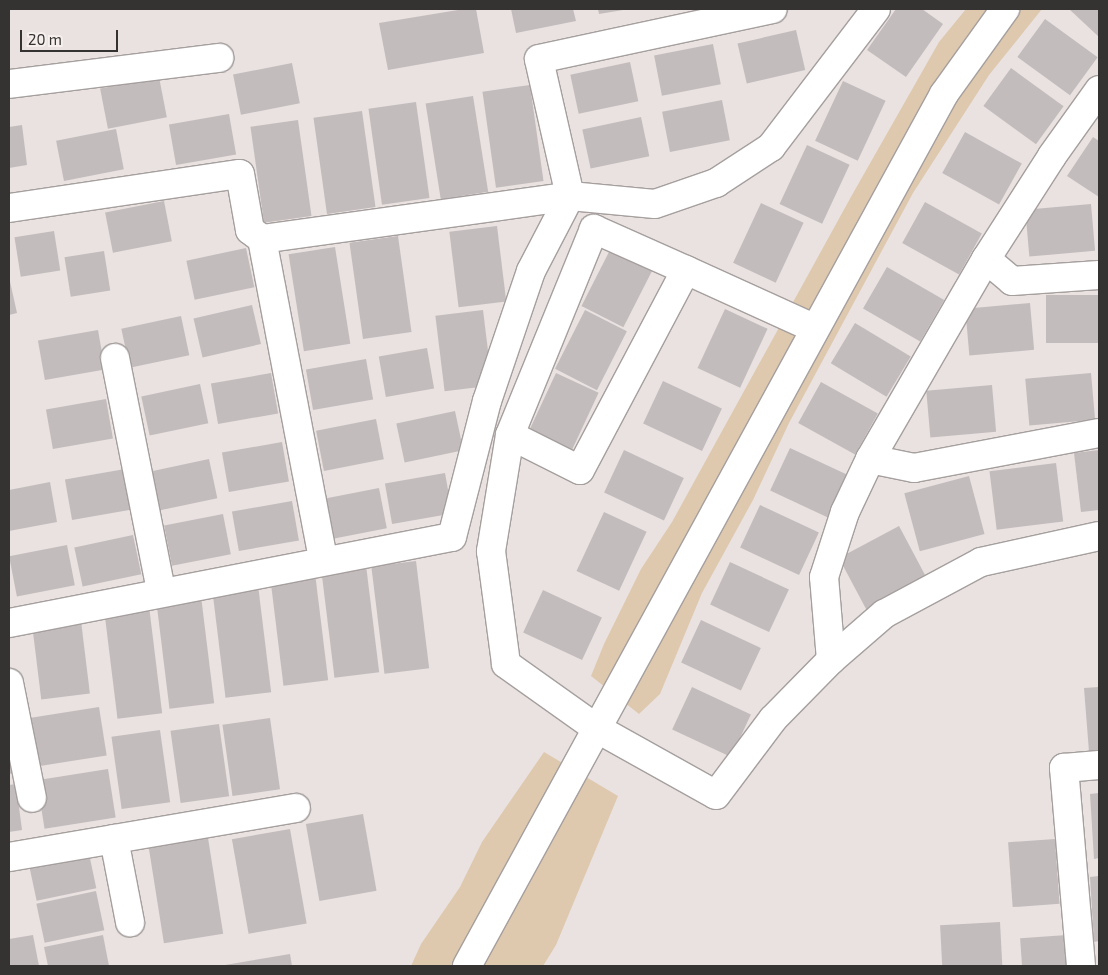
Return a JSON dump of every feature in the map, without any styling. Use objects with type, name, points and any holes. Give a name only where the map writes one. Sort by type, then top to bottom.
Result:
[{"type":"street","points":[[9,623],[161,591],[452,537],[487,400],[531,271],[570,196],[539,59],[773,9]]},
{"type":"street","points":[[262,240],[570,196],[655,204],[716,183],[771,147],[876,9]]},
{"type":"street","points":[[467,966],[813,328],[944,94],[1005,9]]},
{"type":"street","points":[[9,84],[219,58]]},
{"type":"street","points":[[831,660],[824,577],[845,512],[870,459],[986,259],[1052,156],[1099,90]]},
{"type":"street","points":[[9,208],[240,174],[250,230],[262,240],[323,560]]},
{"type":"street","points":[[813,328],[594,230],[510,435],[492,551],[506,664],[596,728],[716,796],[773,719],[831,660],[884,614],[981,562],[1099,536]]},
{"type":"street","points":[[986,259],[1012,281],[1099,275]]},
{"type":"street","points":[[510,435],[580,470],[686,270]]},
{"type":"street","points":[[115,358],[161,591]]},
{"type":"street","points":[[870,459],[914,468],[1099,433]]},
{"type":"street","points":[[9,683],[32,798]]},
{"type":"street","points":[[1081,966],[1064,768],[1099,765]]},
{"type":"street","points":[[9,857],[296,808]]},
{"type":"street","points":[[114,839],[130,922]]},
{"type":"shaded area","points":[[966,9],[1042,9],[989,75],[913,193],[789,423],[753,500],[702,593],[660,694],[639,714],[591,676],[604,644],[641,569],[672,522],[852,195],[939,42]]},
{"type":"shaded area","points":[[544,752],[618,796],[556,945],[543,966],[411,966],[421,944],[460,887],[482,842]]},
{"type":"building","points":[[464,9],[476,9],[484,53],[388,70],[379,23]]},
{"type":"building","points":[[511,9],[573,9],[576,21],[516,33]]},
{"type":"building","points":[[598,9],[623,9],[623,10],[599,14]]},
{"type":"building","points":[[896,9],[922,9],[943,24],[906,77],[867,50]]},
{"type":"building","points":[[1069,9],[1099,9],[1099,37]]},
{"type":"building","points":[[1045,19],[1098,57],[1070,95],[1017,57]]},
{"type":"building","points":[[796,30],[805,70],[747,83],[738,43]]},
{"type":"building","points":[[713,44],[721,84],[662,96],[654,55]]},
{"type":"building","points":[[630,62],[638,101],[579,114],[570,75]]},
{"type":"building","points":[[292,63],[300,103],[241,115],[233,74]]},
{"type":"building","points":[[1011,68],[1064,106],[1036,144],[983,106]]},
{"type":"building","points":[[159,77],[167,117],[108,129],[100,88]]},
{"type":"building","points":[[843,81],[886,101],[858,161],[815,141]]},
{"type":"building","points":[[530,85],[543,181],[496,188],[482,92]]},
{"type":"building","points":[[473,96],[488,192],[441,199],[426,104]]},
{"type":"building","points":[[722,100],[730,140],[670,152],[662,112]]},
{"type":"building","points":[[416,102],[429,198],[382,205],[368,109]]},
{"type":"building","points":[[362,111],[375,207],[327,214],[313,118]]},
{"type":"building","points":[[229,114],[236,154],[176,165],[169,125]]},
{"type":"building","points":[[641,117],[649,156],[591,169],[582,129]]},
{"type":"building","points":[[298,120],[311,216],[264,223],[250,127]]},
{"type":"building","points":[[22,125],[27,165],[9,168],[9,127]]},
{"type":"building","points":[[116,129],[124,169],[64,181],[56,141]]},
{"type":"building","points":[[965,132],[1022,164],[999,205],[942,173]]},
{"type":"building","points":[[1093,137],[1099,141],[1099,197],[1067,176]]},
{"type":"building","points":[[807,145],[850,165],[822,224],[780,204]]},
{"type":"building","points":[[164,201],[172,241],[113,253],[105,212]]},
{"type":"building","points":[[925,202],[982,234],[959,275],[902,243]]},
{"type":"building","points":[[761,203],[804,223],[776,283],[733,263]]},
{"type":"building","points":[[1091,204],[1095,251],[1029,257],[1025,210]]},
{"type":"building","points":[[497,226],[506,301],[459,307],[449,232]]},
{"type":"building","points":[[54,231],[60,271],[21,277],[14,237]]},
{"type":"building","points":[[398,236],[411,332],[363,339],[349,243]]},
{"type":"building","points":[[335,247],[350,344],[304,351],[289,254]]},
{"type":"building","points":[[246,248],[254,287],[195,300],[186,261]]},
{"type":"building","points":[[611,248],[653,269],[623,327],[581,306]]},
{"type":"building","points":[[104,251],[110,291],[71,297],[64,257]]},
{"type":"building","points":[[887,267],[944,300],[920,342],[863,309]]},
{"type":"building","points":[[9,277],[17,313],[9,315]]},
{"type":"building","points":[[1046,295],[1099,295],[1099,343],[1046,343]]},
{"type":"building","points":[[1030,303],[1034,350],[969,355],[965,309]]},
{"type":"building","points":[[252,305],[261,344],[203,357],[194,318]]},
{"type":"building","points":[[725,309],[768,329],[740,388],[698,368]]},
{"type":"building","points":[[483,310],[492,385],[445,391],[435,316]]},
{"type":"building","points":[[585,310],[627,331],[597,390],[555,369]]},
{"type":"building","points":[[181,316],[189,355],[130,368],[121,329]]},
{"type":"building","points":[[855,323],[911,356],[887,397],[831,363]]},
{"type":"building","points":[[98,330],[105,369],[45,380],[38,341]]},
{"type":"building","points":[[427,348],[434,388],[386,397],[379,357]]},
{"type":"building","points":[[366,359],[373,399],[313,410],[306,370]]},
{"type":"building","points":[[271,373],[278,413],[218,424],[211,384]]},
{"type":"building","points":[[556,373],[599,393],[571,452],[529,432]]},
{"type":"building","points":[[1091,373],[1095,420],[1029,426],[1025,379]]},
{"type":"building","points":[[663,381],[722,408],[702,451],[643,424]]},
{"type":"building","points":[[821,382],[878,414],[855,455],[798,423]]},
{"type":"building","points":[[200,384],[208,423],[150,436],[141,396]]},
{"type":"building","points":[[992,385],[996,432],[930,438],[926,391]]},
{"type":"building","points":[[106,399],[113,438],[53,449],[46,410]]},
{"type":"building","points":[[455,411],[463,450],[405,463],[396,423]]},
{"type":"building","points":[[376,419],[384,459],[324,471],[316,431]]},
{"type":"building","points":[[282,442],[289,481],[229,492],[222,453]]},
{"type":"building","points":[[790,448],[849,475],[829,518],[770,491]]},
{"type":"building","points":[[624,450],[684,478],[664,520],[604,493]]},
{"type":"building","points":[[1099,450],[1099,510],[1081,512],[1074,453]]},
{"type":"building","points":[[209,459],[217,498],[158,511],[149,472]]},
{"type":"building","points":[[1056,463],[1063,522],[997,530],[989,471]]},
{"type":"building","points":[[125,469],[132,509],[72,520],[65,480]]},
{"type":"building","points":[[445,473],[452,513],[392,524],[385,484]]},
{"type":"building","points":[[969,476],[985,534],[920,551],[904,493]]},
{"type":"building","points":[[50,482],[57,522],[9,531],[9,490]]},
{"type":"building","points":[[379,488],[387,528],[328,540],[320,499]]},
{"type":"building","points":[[292,501],[299,540],[239,551],[232,512]]},
{"type":"building","points":[[760,505],[819,532],[799,575],[740,548]]},
{"type":"building","points":[[604,512],[647,532],[619,591],[577,571]]},
{"type":"building","points":[[223,514],[231,554],[172,566],[164,525]]},
{"type":"building","points":[[899,526],[927,579],[867,611],[839,558]]},
{"type":"building","points":[[133,535],[141,574],[83,587],[74,547]]},
{"type":"building","points":[[67,545],[75,585],[17,597],[9,556]]},
{"type":"building","points":[[416,561],[429,668],[384,674],[371,566]]},
{"type":"building","points":[[730,562],[789,589],[769,632],[710,605]]},
{"type":"building","points":[[366,565],[379,672],[334,678],[321,570]]},
{"type":"building","points":[[315,573],[328,680],[283,686],[270,578]]},
{"type":"building","points":[[258,585],[271,692],[226,698],[212,591]]},
{"type":"building","points":[[543,590],[602,617],[582,660],[523,633]]},
{"type":"building","points":[[201,596],[214,703],[169,709],[156,601]]},
{"type":"building","points":[[149,606],[162,713],[117,719],[104,611]]},
{"type":"building","points":[[701,620],[761,648],[741,690],[681,663]]},
{"type":"building","points":[[81,621],[90,693],[41,699],[32,627]]},
{"type":"building","points":[[692,687],[751,714],[731,757],[672,730]]},
{"type":"building","points":[[1099,687],[1099,752],[1089,752],[1084,688]]},
{"type":"building","points":[[99,707],[107,755],[36,767],[28,718]]},
{"type":"building","points":[[270,718],[280,789],[232,796],[222,725]]},
{"type":"building","points":[[219,724],[229,796],[181,803],[170,731]]},
{"type":"building","points":[[160,730],[170,802],[122,809],[111,737]]},
{"type":"building","points":[[9,754],[13,773],[9,774]]},
{"type":"building","points":[[108,769],[116,817],[45,829],[37,780]]},
{"type":"building","points":[[16,784],[22,830],[9,832],[9,785]]},
{"type":"building","points":[[1099,793],[1099,858],[1094,859],[1090,794]]},
{"type":"building","points":[[363,814],[377,891],[319,901],[306,824]]},
{"type":"building","points":[[290,829],[307,924],[249,934],[232,839]]},
{"type":"building","points":[[208,838],[223,934],[164,943],[149,847]]},
{"type":"building","points":[[1055,839],[1060,904],[1013,907],[1008,842]]},
{"type":"building","points":[[88,849],[96,888],[37,901],[28,862]]},
{"type":"building","points":[[1099,876],[1099,941],[1094,942],[1090,877]]},
{"type":"building","points":[[96,891],[104,930],[45,943],[36,904]]},
{"type":"building","points":[[1000,922],[1002,966],[942,966],[940,925]]},
{"type":"building","points":[[33,935],[39,966],[9,966],[9,939]]},
{"type":"building","points":[[103,935],[109,966],[48,966],[44,947]]},
{"type":"building","points":[[1067,935],[1069,966],[1022,966],[1020,938]]},
{"type":"building","points":[[290,954],[292,966],[225,966],[225,965]]}]
